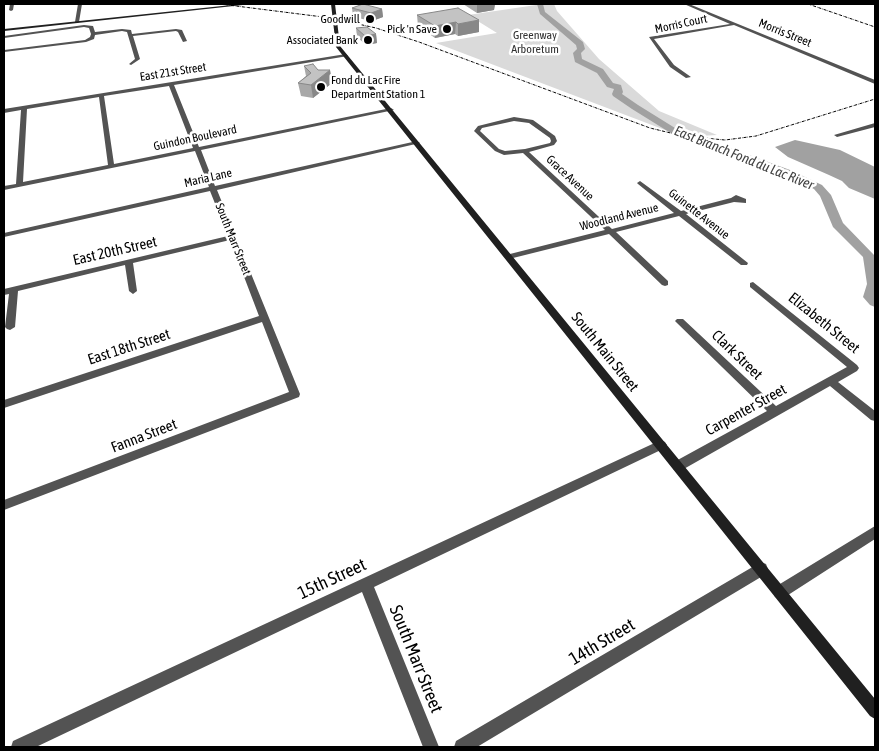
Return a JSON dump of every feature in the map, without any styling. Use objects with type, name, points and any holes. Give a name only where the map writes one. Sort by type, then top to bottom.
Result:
[{"type":"main road","points":[[4,30],[49,28],[77,22],[250,4]]},
{"type":"main road","name":"South Main Street","points":[[333,4],[338,46],[875,711]]},
{"type":"street","points":[[11,10],[12,4]]},
{"type":"street","points":[[77,22],[80,4]]},
{"type":"street","name":"Morris Street","points":[[686,4],[875,82]]},
{"type":"street","name":"Morris Court","points":[[688,76],[672,66],[651,38],[736,24]]},
{"type":"street","points":[[4,36],[49,28],[86,26],[91,27],[93,34],[92,39],[86,41],[4,51]]},
{"type":"street","points":[[49,28],[49,36]]},
{"type":"street","points":[[131,35],[175,30],[180,31],[185,41]]},
{"type":"street","points":[[93,34],[129,31],[138,59],[131,64]]},
{"type":"street","name":"East 21st Street","points":[[4,111],[346,55]]},
{"type":"street","name":"South Marr Street","points":[[172,84],[294,394]]},
{"type":"street","points":[[101,95],[111,163]]},
{"type":"street","name":"Guindon Boulevard","points":[[4,181],[20,181],[389,107]]},
{"type":"street","points":[[20,181],[24,108]]},
{"type":"street","points":[[523,119],[531,121],[553,137],[554,141],[552,144],[525,151],[504,153],[496,150],[477,131],[480,127],[523,119]]},
{"type":"street","points":[[837,136],[875,125]]},
{"type":"street","name":"Maria Lane","points":[[4,235],[417,143]]},
{"type":"street","name":"Grace Avenue","points":[[525,151],[665,283]]},
{"type":"street","name":"Guindon Boulevard","points":[[4,188],[20,181]]},
{"type":"street","name":"Guinette Avenue","points":[[640,183],[682,213],[744,263]]},
{"type":"street","name":"Woodland Avenue","points":[[509,257],[734,200]]},
{"type":"street","name":"East 20th Street","points":[[4,292],[233,237]]},
{"type":"street","points":[[129,262],[133,291]]},
{"type":"street","name":"Elizabeth Street","points":[[753,285],[854,368],[830,381]]},
{"type":"street","points":[[10,327],[14,289]]},
{"type":"street","name":"East 18th Street","points":[[4,404],[264,318]]},
{"type":"street","name":"Clark Street","points":[[680,321],[774,411]]},
{"type":"street","points":[[830,381],[875,417]]},
{"type":"street","name":"Carpenter Street","points":[[678,466],[830,381]]},
{"type":"street","name":"Fanna Street","points":[[4,505],[294,394]]},
{"type":"street","name":"15th Street","points":[[19,747],[660,444]]},
{"type":"street","points":[[780,592],[875,532]]},
{"type":"street","name":"14th Street","points":[[462,747],[761,569]]},
{"type":"street","name":"South Marr Street","points":[[366,584],[431,747]]},
{"type":"green space","name":"Greenway Arboretum","points":[[554,4],[557,11],[599,59],[659,111],[717,135],[698,136],[673,133],[436,43],[497,33],[468,15]]},
{"type":"shaded area","points":[[795,140],[840,150],[875,167],[875,199],[849,188],[842,181],[788,157],[775,147]]},
{"type":"building","points":[[363,4],[382,9],[371,13],[352,8]]},
{"type":"building","points":[[458,8],[479,20],[435,26],[417,15]]},
{"type":"building","points":[[367,27],[376,34],[365,36],[356,28]]},
{"type":"building","points":[[313,64],[318,70],[330,70],[311,85],[298,83],[311,73],[304,66]]},
{"type":"waterway","name":"East Branch Fond du Lac River","points":[[540,4],[542,13],[580,44],[581,49],[577,53],[578,60],[600,71],[610,85],[618,87],[619,92],[616,94],[635,107],[672,130],[786,172],[818,187],[825,195],[837,224],[869,256],[874,284],[870,297],[875,302]]},
{"type":"railway","points":[[220,4],[331,18],[376,28],[419,42],[650,128],[683,136],[725,140],[756,136],[875,99]]},
{"type":"railway","points":[[808,4],[875,27]]},
{"type":"place","name":"Goodwill","points":[[370,19]]},
{"type":"place","name":"Pick 'n Save","points":[[447,29]]},
{"type":"place","name":"Associated Bank","points":[[368,40]]},
{"type":"place","name":"Fond du Lac Fire Department Station 1","points":[[321,87]]}]
